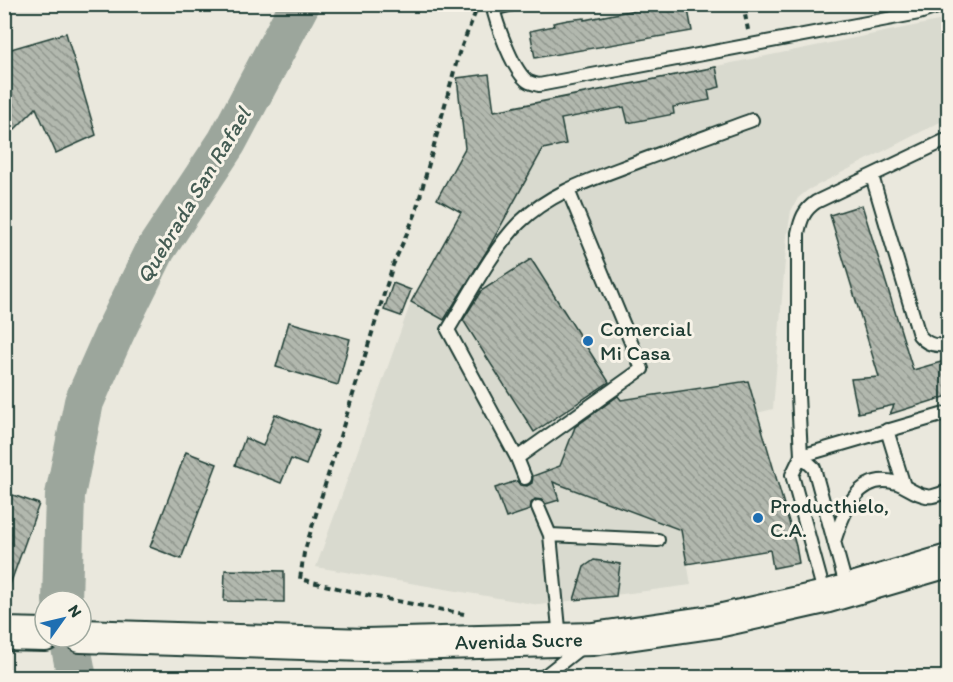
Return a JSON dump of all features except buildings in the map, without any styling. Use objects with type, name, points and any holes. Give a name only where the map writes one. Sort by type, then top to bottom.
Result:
[{"type":"street","name":"Avenida Sucre","points":[[93,637],[364,645],[592,639],[708,622],[836,594],[948,561]]},
{"type":"lane","points":[[513,4],[493,7],[507,49],[519,72],[526,80],[539,85],[919,13],[947,4]]},
{"type":"lane","points":[[525,478],[517,458],[448,330],[499,248],[517,224],[543,204],[568,190],[752,120]]},
{"type":"lane","points":[[836,594],[792,475],[801,456],[798,395],[798,233],[800,223],[807,210],[816,202],[948,139]]},
{"type":"lane","points":[[872,176],[919,335],[925,342],[932,345],[948,344]]},
{"type":"lane","points":[[517,458],[642,369],[568,190]]},
{"type":"lane","points":[[801,456],[948,413]]},
{"type":"lane","points":[[887,430],[904,486]]},
{"type":"lane","points":[[801,456],[814,468],[834,542],[836,594]]},
{"type":"lane","points":[[834,542],[842,518],[858,492],[871,483],[888,481],[927,497],[948,491]]},
{"type":"lane","points":[[538,507],[550,535],[560,640]]},
{"type":"lane","points":[[550,535],[658,540]]},
{"type":"lane","points":[[542,678],[592,639]]},
{"type":"path","points":[[473,616],[366,596],[300,579],[304,553],[393,265],[414,215],[459,53],[479,4]]},
{"type":"path","points":[[743,4],[752,45]]},
{"type":"shaded area","name":"Comercial Mi Casa","points":[[948,19],[948,118],[808,190],[798,198],[791,211],[773,409],[757,413],[747,381],[659,396],[691,585],[539,605],[316,567],[411,302],[508,126],[505,109]]},
{"type":"waterway","name":"Quebrada San Rafael","points":[[62,589],[65,495],[84,402],[156,249],[227,142],[300,4]]},
{"type":"waterway","name":"Quebrada San Rafael","points":[[71,649],[77,678]]},
{"type":"place","name":"Comercial Mi Casa","points":[[588,341]]},
{"type":"place","name":"Producthielo, C.A.","points":[[758,518]]}]
